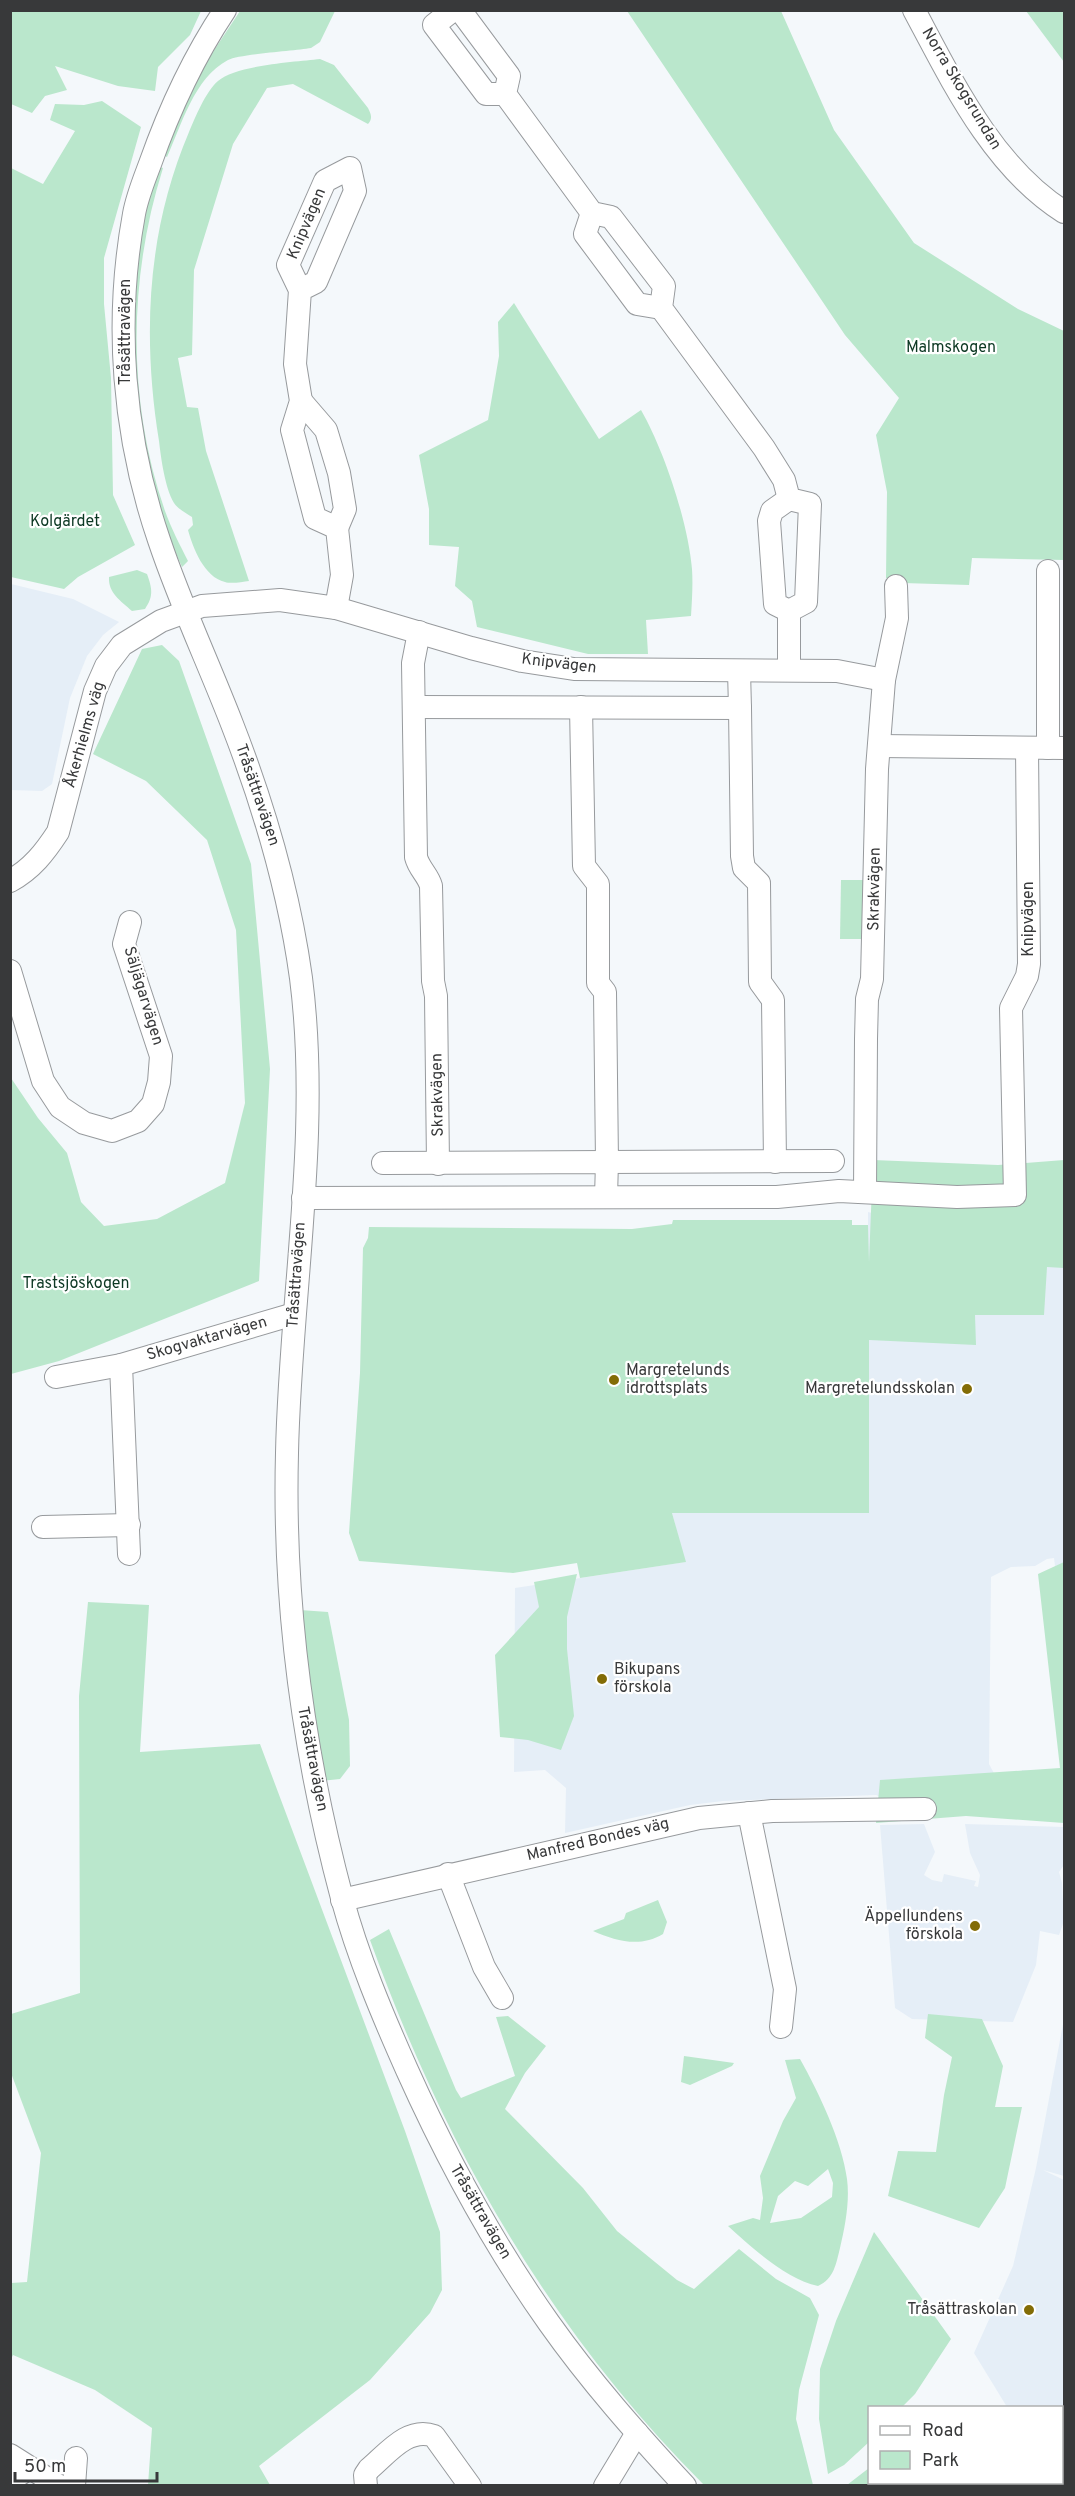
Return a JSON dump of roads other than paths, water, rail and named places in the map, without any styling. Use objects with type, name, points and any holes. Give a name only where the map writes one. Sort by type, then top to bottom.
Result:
[{"type":"street","name":"Tråsättravägen","points":[[225,10],[194,60],[171,108],[135,208],[126,273],[124,354],[126,404],[142,485],[157,536],[234,727],[270,832],[290,913],[302,983],[305,1042],[303,1198],[287,1449],[286,1539],[293,1640],[306,1736],[342,1900],[379,2006],[439,2140],[493,2238],[546,2319],[637,2433],[684,2486]]},
{"type":"street","points":[[453,10],[434,25],[486,94],[505,94]]},
{"type":"street","points":[[460,10],[508,76],[505,94],[592,213],[611,217],[664,286],[661,308],[764,448],[784,480],[789,499]]},
{"type":"street","name":"Norra Skogsrundan","points":[[914,10],[989,142],[1025,182],[1065,213]]},
{"type":"street","name":"Knipvägen","points":[[300,290],[316,282],[355,191],[350,168],[325,181],[288,265],[300,290],[295,364],[301,401],[292,430],[315,518],[337,528]]},
{"type":"street","points":[[592,213],[585,234],[596,252],[637,304],[661,308]]},
{"type":"street","points":[[301,401],[326,430],[339,473],[345,509],[337,528],[342,575],[336,608]]},
{"type":"street","points":[[789,499],[810,504],[806,602],[789,611],[776,604],[769,521],[772,511],[789,499]]},
{"type":"street","name":"Knipvägen","points":[[865,1192],[957,1197],[1014,1195],[1011,1008],[1027,976],[1029,964],[1047,748],[1048,571]]},
{"type":"street","name":"Skrakvägen","points":[[865,1192],[867,999],[872,980],[879,746],[884,680],[897,618],[896,586]]},
{"type":"street","name":"Knipvägen","points":[[186,612],[217,604],[280,600],[336,608],[522,660],[574,669],[837,671],[884,680]]},
{"type":"street","points":[[789,611],[789,670]]},
{"type":"street","name":"Åkerhielms väg","points":[[10,881],[27,870],[46,852],[58,832],[95,691],[106,666],[122,645],[161,621],[186,612]]},
{"type":"street","name":"Skrakvägen","points":[[419,633],[413,663],[416,857],[419,868],[428,878],[431,886],[433,981],[436,996],[438,1164]]},
{"type":"street","points":[[739,670],[742,856],[744,868],[759,883],[760,982],[773,1000],[775,1162]]},
{"type":"street","points":[[414,707],[740,708]]},
{"type":"street","points":[[581,707],[584,866],[598,885],[598,983],[605,993],[606,1197]]},
{"type":"street","points":[[879,746],[1047,748]]},
{"type":"street","name":"Säljägarvägen","points":[[10,971],[43,1081],[60,1107],[84,1123],[112,1131],[138,1121],[153,1104],[159,1082],[161,1056],[124,944],[130,922]]},
{"type":"street","points":[[383,1163],[833,1161]]},
{"type":"street","points":[[303,1198],[777,1197],[839,1191],[865,1192]]},
{"type":"street","name":"Skogvaktarvägen","points":[[56,1377],[121,1365],[294,1314]]},
{"type":"street","points":[[121,1365],[129,1554]]},
{"type":"street","points":[[43,1527],[129,1525]]},
{"type":"street","name":"Manfred Bondes väg","points":[[342,1900],[671,1822],[749,1813],[925,1809]]},
{"type":"street","points":[[749,1813],[785,1989],[781,2027]]},
{"type":"street","points":[[448,1874],[484,1967],[502,1998]]},
{"type":"street","points":[[366,2486],[365,2475],[369,2469],[410,2435],[419,2433],[434,2436],[470,2486]]},
{"type":"street","points":[[605,2486],[637,2433]]},
{"type":"street","points":[[74,2486],[76,2458]]},
{"type":"street","points":[[10,2481],[20,2461],[59,2486]]},
{"type":"place","name":"Margretelunds idrottsplats","points":[[614,1380]]},
{"type":"place","name":"Margretelundsskolan","points":[[967,1389]]},
{"type":"place","name":"Bikupans förskola","points":[[602,1679]]},
{"type":"place","name":"Äppellundens förskola","points":[[975,1926]]},
{"type":"place","name":"Tråsättraskolan","points":[[1029,2310]]},
{"type":"park label","name":"Malmskogen","points":[[951,348]]},
{"type":"park label","name":"Kolgärdet","points":[[65,522]]},
{"type":"park label","name":"Trastsjöskogen","points":[[76,1284]]}]
